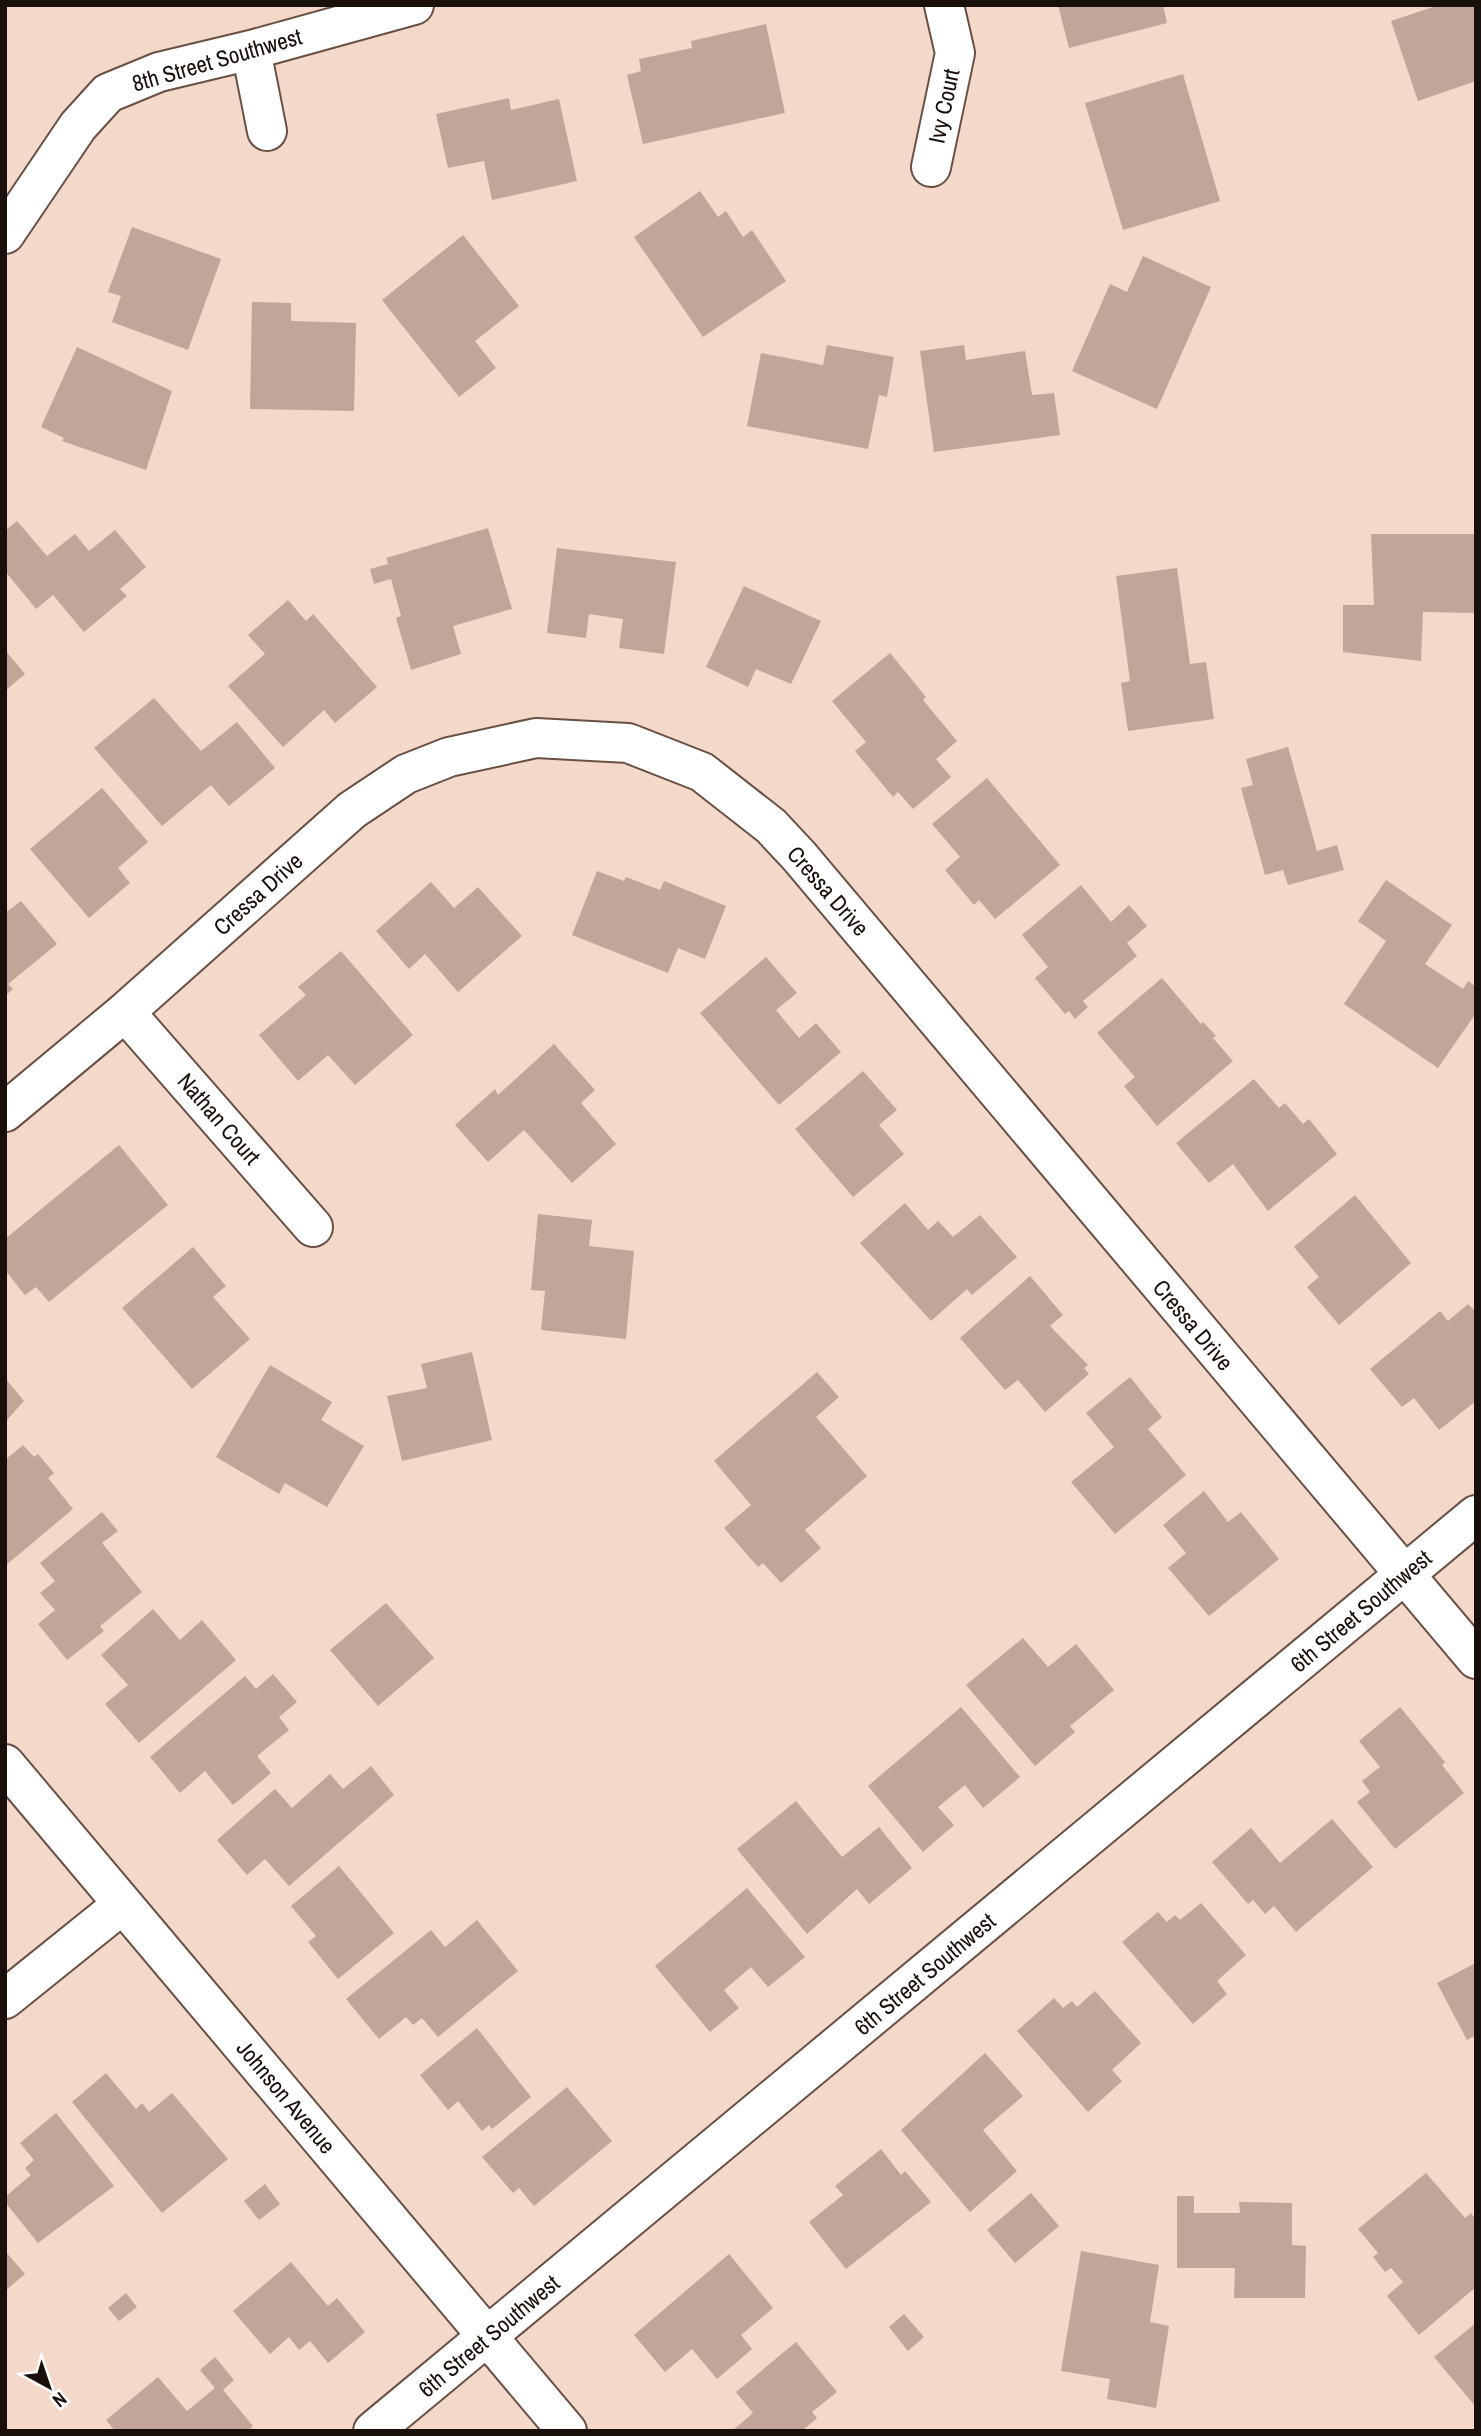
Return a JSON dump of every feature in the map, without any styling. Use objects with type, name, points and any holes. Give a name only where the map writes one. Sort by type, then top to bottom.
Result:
[{"type":"street","name":"8th Street Southwest","points":[[5,234],[78,126],[108,93],[159,72],[251,50],[414,5]]},
{"type":"street","name":"Ivy Court","points":[[931,167],[956,53],[944,5]]},
{"type":"street","points":[[251,50],[267,131]]},
{"type":"street","name":"Cressa Drive","points":[[5,1112],[125,1012],[352,810],[406,774],[449,757],[536,738],[628,743],[702,772],[771,826],[799,856],[1476,1659]]},
{"type":"street","name":"Nathan Court","points":[[125,1012],[313,1227]]},
{"type":"street","name":"6th Street Southwest","points":[[373,2431],[1476,1515]]},
{"type":"street","name":"Johnson Avenue","points":[[5,1764],[567,2431]]},
{"type":"street","points":[[5,1999],[122,1904]]},
{"type":"building","points":[[1058,5],[1163,5],[1167,23],[1069,48]]},
{"type":"building","points":[[1439,5],[1476,5],[1476,81],[1418,101],[1391,21]]},
{"type":"building","points":[[766,24],[785,113],[643,144],[627,75],[641,71],[639,59],[692,48],[691,41]]},
{"type":"building","points":[[1183,74],[1220,201],[1123,230],[1085,103]]},
{"type":"building","points":[[509,98],[511,110],[559,99],[577,181],[492,200],[484,161],[448,168],[436,114]]},
{"type":"building","points":[[700,191],[718,217],[726,211],[743,237],[752,230],[786,281],[703,337],[634,237]]},
{"type":"building","points":[[132,227],[221,259],[188,350],[112,322],[121,296],[108,292]]},
{"type":"building","points":[[463,235],[519,306],[475,341],[496,368],[459,397],[382,300]]},
{"type":"building","points":[[1143,256],[1211,287],[1157,409],[1072,371],[1110,284],[1127,292]]},
{"type":"building","points":[[252,302],[291,303],[291,321],[356,323],[354,411],[250,409]]},
{"type":"building","points":[[827,345],[894,357],[887,397],[879,395],[868,449],[747,426],[761,353],[823,365]]},
{"type":"building","points":[[964,345],[966,360],[1025,351],[1032,395],[1054,393],[1060,435],[934,452],[920,351]]},
{"type":"building","points":[[77,347],[172,391],[146,470],[62,441],[64,438],[41,427]]},
{"type":"building","points":[[17,521],[47,556],[75,534],[89,551],[115,530],[146,567],[120,589],[127,596],[84,632],[53,595],[36,609],[5,571],[5,531]]},
{"type":"building","points":[[488,528],[512,609],[453,626],[461,654],[411,670],[396,618],[401,616],[391,579],[374,584],[370,569],[388,564],[386,558]]},
{"type":"building","points":[[1371,534],[1476,534],[1476,613],[1423,612],[1421,661],[1343,652],[1343,605],[1374,605]]},
{"type":"building","points":[[557,548],[676,562],[664,654],[619,648],[623,619],[589,614],[586,638],[547,633]]},
{"type":"building","points":[[1177,568],[1190,664],[1206,662],[1214,719],[1128,731],[1121,683],[1130,681],[1116,576]]},
{"type":"building","points":[[744,586],[821,621],[791,684],[756,669],[748,687],[706,667]]},
{"type":"building","points":[[288,600],[306,621],[313,614],[377,687],[335,723],[324,710],[283,747],[228,686],[265,654],[248,635]]},
{"type":"building","points":[[5,650],[25,674],[5,691]]},
{"type":"building","points":[[890,653],[926,697],[923,700],[957,741],[936,759],[951,777],[913,809],[898,792],[893,797],[855,751],[866,742],[832,701]]},
{"type":"building","points":[[154,698],[201,751],[237,722],[275,768],[229,806],[211,785],[162,826],[94,748]]},
{"type":"building","points":[[1288,747],[1317,851],[1337,845],[1344,870],[1288,885],[1283,870],[1265,875],[1241,788],[1253,785],[1246,759]]},
{"type":"building","points":[[987,778],[1060,865],[995,919],[979,900],[974,905],[945,870],[960,857],[932,824]]},
{"type":"building","points":[[102,788],[148,842],[118,868],[130,883],[89,918],[30,849]]},
{"type":"building","points":[[597,871],[624,881],[626,877],[660,890],[664,881],[726,906],[705,959],[678,948],[668,973],[572,935]]},
{"type":"building","points":[[1386,880],[1452,925],[1425,964],[1463,989],[1468,981],[1476,987],[1476,1013],[1438,1068],[1344,1004],[1386,941],[1358,921]]},
{"type":"building","points":[[431,882],[454,908],[478,887],[522,936],[458,992],[425,954],[409,969],[376,931]]},
{"type":"building","points":[[1081,885],[1111,922],[1129,905],[1147,926],[1127,943],[1137,956],[1083,1001],[1088,1007],[1075,1019],[1069,1011],[1065,1014],[1035,978],[1048,967],[1022,935]]},
{"type":"building","points":[[21,901],[57,944],[8,984],[13,989],[5,996],[5,913]]},
{"type":"building","points":[[341,951],[413,1035],[355,1085],[328,1055],[298,1081],[259,1035],[306,995],[298,987]]},
{"type":"building","points":[[766,957],[797,993],[776,1010],[799,1038],[816,1023],[841,1052],[779,1105],[700,1013]]},
{"type":"building","points":[[1162,978],[1201,1024],[1203,1022],[1216,1036],[1213,1038],[1233,1061],[1157,1126],[1124,1086],[1135,1077],[1097,1033]]},
{"type":"building","points":[[554,1044],[595,1090],[581,1103],[616,1144],[572,1183],[524,1130],[488,1162],[455,1125],[495,1089],[498,1095]]},
{"type":"building","points":[[863,1071],[897,1110],[879,1125],[904,1154],[853,1197],[795,1129]]},
{"type":"building","points":[[1254,1079],[1279,1108],[1285,1103],[1303,1124],[1309,1119],[1337,1154],[1268,1211],[1233,1164],[1209,1183],[1176,1143]]},
{"type":"building","points":[[119,1145],[168,1205],[49,1302],[36,1287],[25,1295],[5,1270],[5,1239]]},
{"type":"building","points":[[1355,1195],[1411,1263],[1339,1325],[1307,1287],[1319,1277],[1294,1247]]},
{"type":"building","points":[[905,1203],[928,1230],[938,1221],[953,1237],[980,1215],[1017,1257],[972,1295],[967,1289],[931,1321],[860,1243]]},
{"type":"building","points":[[538,1214],[592,1220],[589,1246],[634,1251],[626,1339],[541,1330],[545,1291],[531,1290]]},
{"type":"building","points":[[193,1247],[226,1286],[213,1297],[250,1339],[192,1389],[122,1308]]},
{"type":"building","points":[[1030,1276],[1063,1315],[1050,1326],[1088,1365],[1084,1368],[1089,1374],[1045,1412],[1018,1380],[1005,1390],[960,1338]]},
{"type":"building","points":[[1468,1304],[1476,1312],[1476,1401],[1439,1430],[1414,1398],[1402,1407],[1370,1369],[1440,1311],[1448,1321]]},
{"type":"building","points":[[472,1352],[492,1440],[402,1461],[387,1396],[427,1388],[421,1364]]},
{"type":"building","points":[[270,1365],[332,1402],[321,1420],[364,1446],[327,1507],[285,1483],[279,1494],[216,1457]]},
{"type":"building","points":[[817,1372],[839,1397],[816,1417],[867,1476],[805,1530],[821,1548],[781,1583],[763,1563],[758,1567],[724,1528],[751,1505],[714,1461]]},
{"type":"building","points":[[1130,1377],[1162,1417],[1148,1429],[1186,1475],[1115,1534],[1071,1482],[1114,1447],[1086,1413]]},
{"type":"building","points":[[5,1378],[24,1401],[5,1422]]},
{"type":"building","points":[[23,1445],[34,1457],[38,1454],[54,1473],[48,1478],[73,1509],[5,1566],[5,1460]]},
{"type":"building","points":[[1204,1491],[1228,1522],[1241,1512],[1279,1559],[1209,1616],[1168,1568],[1186,1553],[1163,1525]]},
{"type":"building","points":[[102,1512],[118,1531],[102,1543],[142,1592],[100,1626],[104,1631],[67,1660],[38,1624],[55,1610],[40,1593],[55,1581],[40,1563]]},
{"type":"building","points":[[386,1603],[434,1658],[378,1706],[330,1650]]},
{"type":"building","points":[[153,1609],[180,1640],[202,1620],[236,1660],[139,1743],[105,1704],[128,1685],[101,1655]]},
{"type":"building","points":[[1023,1638],[1048,1667],[1076,1644],[1114,1690],[1070,1726],[1075,1732],[1035,1766],[966,1685]]},
{"type":"building","points":[[273,1674],[297,1702],[279,1717],[289,1730],[257,1756],[271,1773],[233,1805],[205,1771],[180,1793],[150,1757],[245,1676],[256,1689]]},
{"type":"building","points":[[961,1707],[1020,1777],[983,1808],[965,1785],[938,1807],[954,1825],[923,1852],[868,1786]]},
{"type":"building","points":[[1400,1707],[1445,1762],[1442,1765],[1464,1793],[1395,1849],[1357,1802],[1370,1792],[1362,1781],[1380,1767],[1359,1741]]},
{"type":"building","points":[[371,1766],[394,1795],[289,1886],[265,1859],[247,1875],[217,1840],[275,1789],[292,1808],[330,1774],[343,1789]]},
{"type":"building","points":[[796,1801],[842,1857],[879,1827],[912,1868],[869,1904],[857,1889],[807,1934],[737,1849]]},
{"type":"building","points":[[1332,1819],[1373,1867],[1296,1932],[1274,1906],[1265,1914],[1253,1900],[1248,1904],[1212,1862],[1251,1828],[1280,1863]]},
{"type":"building","points":[[339,1866],[394,1933],[338,1979],[308,1942],[316,1936],[291,1906]]},
{"type":"building","points":[[747,1888],[805,1957],[768,1987],[751,1967],[724,1990],[739,2008],[710,2032],[655,1966]]},
{"type":"building","points":[[1201,1903],[1246,1955],[1217,1981],[1227,1994],[1193,2024],[1122,1942],[1158,1912],[1167,1922],[1175,1915],[1180,1920]]},
{"type":"building","points":[[477,1920],[518,1971],[438,2037],[422,2018],[413,2025],[406,2017],[379,2039],[346,1999],[431,1930],[445,1947]]},
{"type":"building","points":[[1476,1963],[1476,2035],[1467,2040],[1437,1983]]},
{"type":"building","points":[[1095,1991],[1141,2043],[1112,2070],[1122,2081],[1088,2112],[1017,2031],[1054,1998],[1063,2008],[1072,2001],[1077,2007]]},
{"type":"building","points":[[477,2028],[531,2097],[492,2129],[489,2125],[482,2131],[458,2101],[448,2110],[420,2075]]},
{"type":"building","points":[[985,2053],[1023,2096],[983,2130],[1017,2171],[970,2212],[901,2130]]},
{"type":"building","points":[[106,2073],[136,2109],[142,2103],[149,2112],[172,2093],[228,2159],[162,2213],[72,2102]]},
{"type":"building","points":[[567,2087],[612,2141],[534,2206],[519,2188],[513,2193],[482,2157]]},
{"type":"building","points":[[56,2113],[114,2186],[38,2243],[5,2202],[5,2197],[31,2175],[25,2168],[34,2160],[20,2143]]},
{"type":"building","points":[[881,2149],[901,2175],[905,2171],[931,2202],[846,2269],[809,2222],[843,2195],[835,2186]]},
{"type":"building","points":[[1426,2173],[1465,2218],[1471,2213],[1476,2220],[1476,2287],[1419,2335],[1387,2296],[1403,2282],[1391,2268],[1385,2272],[1373,2257],[1378,2253],[1358,2229]]},
{"type":"building","points":[[265,2184],[280,2204],[259,2220],[244,2201]]},
{"type":"building","points":[[1031,2193],[1059,2226],[1015,2263],[987,2230]]},
{"type":"building","points":[[1177,2196],[1194,2196],[1194,2213],[1240,2213],[1239,2202],[1292,2203],[1292,2245],[1306,2246],[1305,2298],[1234,2298],[1235,2268],[1177,2268]]},
{"type":"building","points":[[5,2251],[25,2274],[5,2291]]},
{"type":"building","points":[[1081,2251],[1159,2265],[1150,2322],[1169,2326],[1156,2408],[1107,2399],[1110,2379],[1061,2371]]},
{"type":"building","points":[[729,2254],[773,2308],[741,2335],[752,2349],[717,2379],[692,2349],[665,2372],[634,2335]]},
{"type":"building","points":[[291,2262],[328,2306],[337,2298],[365,2332],[328,2363],[310,2341],[299,2350],[289,2337],[270,2354],[233,2311]]},
{"type":"building","points":[[126,2293],[137,2307],[119,2321],[108,2308]]},
{"type":"building","points":[[904,2314],[924,2337],[908,2351],[889,2327]]},
{"type":"building","points":[[1476,2323],[1476,2407],[1434,2357]]},
{"type":"building","points":[[796,2342],[837,2392],[812,2412],[817,2418],[802,2431],[732,2431],[753,2413],[736,2392]]},
{"type":"building","points":[[215,2357],[234,2380],[223,2390],[253,2426],[248,2431],[115,2431],[106,2420],[158,2377],[187,2411],[215,2388],[200,2370]]}]
